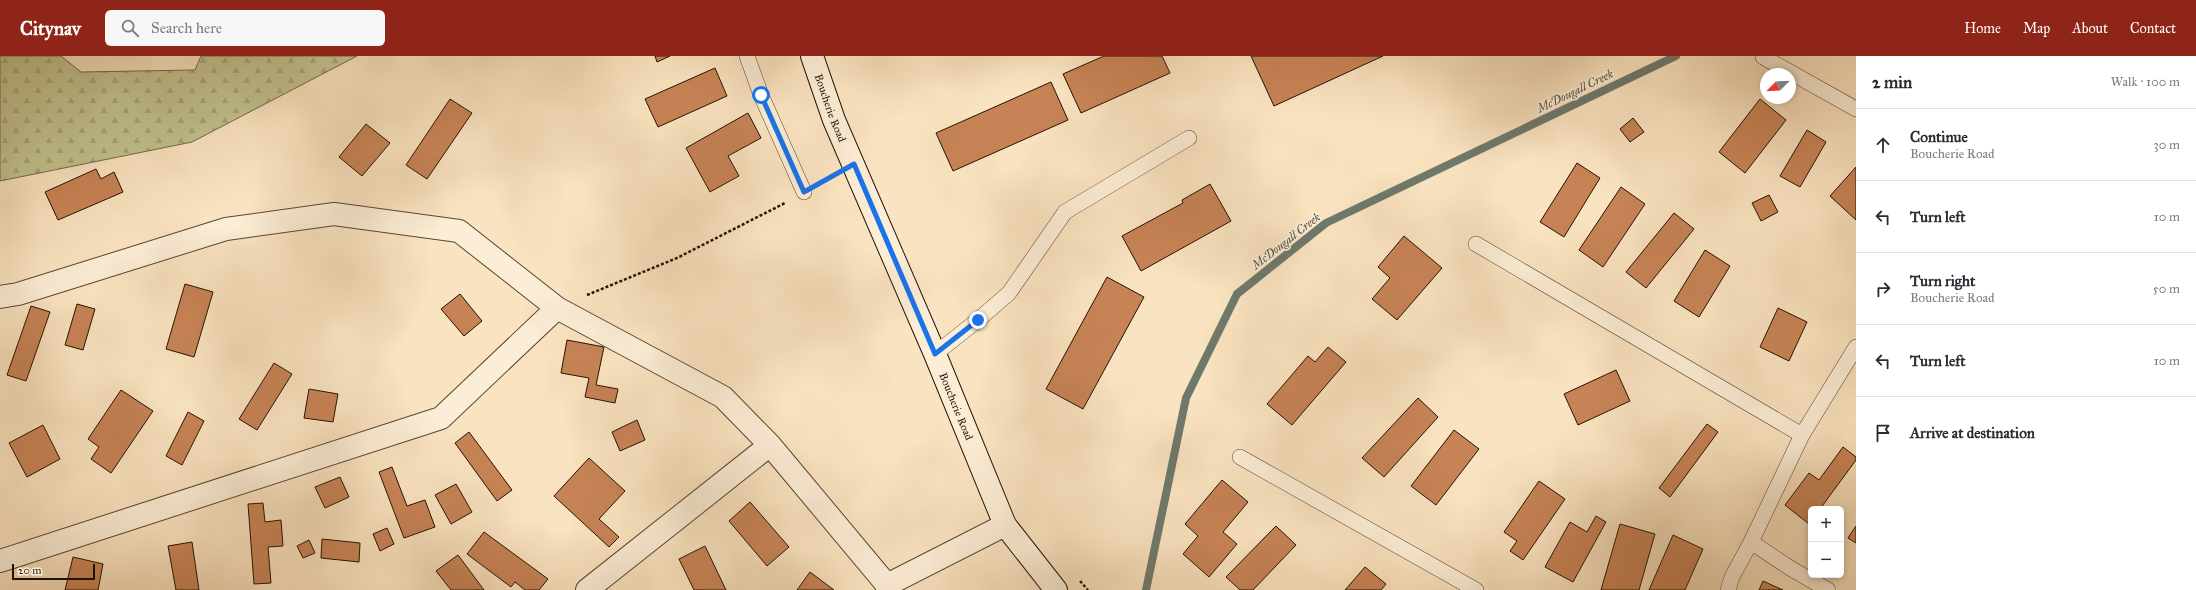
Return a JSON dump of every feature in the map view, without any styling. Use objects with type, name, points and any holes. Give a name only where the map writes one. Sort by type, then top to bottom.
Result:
[{"type":"street","name":"Boucherie Road","points":[[812,56],[834,120],[935,354],[1005,525],[1056,590]]},
{"type":"street","points":[[0,297],[18,294],[226,230],[334,214],[459,231],[557,308],[723,397],[770,445],[887,587],[1005,525]]},
{"type":"street","points":[[0,561],[441,418],[557,308]]},
{"type":"street","points":[[587,590],[770,445]]},
{"type":"lane","points":[[747,56],[761,95],[804,192]]},
{"type":"lane","points":[[1763,57],[1856,109]]},
{"type":"lane","points":[[935,354],[1009,293],[1066,212],[1189,138]]},
{"type":"lane","points":[[1476,244],[1802,435]]},
{"type":"lane","points":[[1728,590],[1732,577],[1751,542],[1802,435],[1856,346]]},
{"type":"lane","points":[[1240,457],[1476,590]]},
{"type":"lane","points":[[1751,542],[1790,568],[1828,590]]},
{"type":"path","points":[[557,308],[677,258],[804,192]]},
{"type":"green space","points":[[0,56],[61,56],[81,72],[195,70],[201,56],[357,56],[192,142],[0,181]]},
{"type":"building","points":[[655,56],[670,56],[657,62]]},
{"type":"building","points":[[1104,56],[1162,56],[1170,73],[1081,113],[1063,74]]},
{"type":"building","points":[[1251,56],[1383,56],[1274,106]]},
{"type":"building","points":[[715,68],[727,96],[658,127],[645,99]]},
{"type":"building","points":[[1051,82],[1068,120],[953,171],[936,133]]},
{"type":"building","points":[[450,99],[472,113],[427,179],[406,165]]},
{"type":"building","points":[[1760,99],[1760,104],[1766,104],[1786,120],[1745,173],[1719,152]]},
{"type":"building","points":[[748,113],[761,138],[728,156],[739,176],[710,192],[686,148]]},
{"type":"building","points":[[1633,118],[1644,132],[1630,142],[1620,129]]},
{"type":"building","points":[[366,124],[390,143],[362,176],[339,157]]},
{"type":"building","points":[[1807,130],[1826,142],[1800,187],[1780,176]]},
{"type":"building","points":[[1577,163],[1600,178],[1564,237],[1540,222]]},
{"type":"building","points":[[1856,167],[1856,220],[1830,196]]},
{"type":"building","points":[[96,169],[101,179],[114,172],[123,192],[58,220],[45,192]]},
{"type":"building","points":[[1210,184],[1231,221],[1141,271],[1122,236],[1183,203],[1182,200]]},
{"type":"building","points":[[1621,187],[1645,204],[1603,267],[1579,250]]},
{"type":"building","points":[[1769,195],[1778,212],[1761,221],[1752,203]]},
{"type":"building","points":[[1674,213],[1694,229],[1646,288],[1626,272]]},
{"type":"building","points":[[1404,236],[1442,268],[1397,320],[1372,299],[1390,278],[1378,267]]},
{"type":"building","points":[[1705,250],[1730,266],[1699,317],[1674,301]]},
{"type":"building","points":[[1107,277],[1144,297],[1083,409],[1046,389]]},
{"type":"building","points":[[185,284],[213,292],[194,357],[166,349]]},
{"type":"building","points":[[460,294],[482,321],[464,336],[441,309]]},
{"type":"building","points":[[77,304],[95,309],[83,350],[65,345]]},
{"type":"building","points":[[31,306],[50,312],[26,381],[7,375]]},
{"type":"building","points":[[1778,308],[1807,322],[1789,361],[1760,347]]},
{"type":"building","points":[[567,340],[604,347],[596,385],[618,389],[615,403],[585,397],[589,378],[561,373]]},
{"type":"building","points":[[1328,347],[1346,362],[1292,425],[1267,404],[1308,356],[1315,362]]},
{"type":"building","points":[[274,363],[292,374],[257,430],[239,419]]},
{"type":"building","points":[[1616,370],[1630,401],[1578,425],[1564,394]]},
{"type":"building","points":[[309,389],[338,394],[333,422],[304,418]]},
{"type":"building","points":[[121,390],[153,411],[111,473],[91,459],[99,447],[88,439]]},
{"type":"building","points":[[1418,398],[1438,417],[1384,477],[1362,458]]},
{"type":"building","points":[[188,412],[204,421],[182,465],[166,456]]},
{"type":"building","points":[[637,420],[645,440],[620,451],[612,432]]},
{"type":"building","points":[[1707,424],[1718,432],[1670,497],[1659,488]]},
{"type":"building","points":[[43,425],[60,459],[27,477],[9,443]]},
{"type":"building","points":[[1454,430],[1479,449],[1436,505],[1411,486]]},
{"type":"building","points":[[469,432],[512,490],[497,501],[455,443]]},
{"type":"building","points":[[1843,447],[1856,457],[1856,460],[1822,506],[1808,506],[1808,523],[1785,505],[1809,473],[1819,480]]},
{"type":"building","points":[[589,458],[625,491],[599,519],[619,537],[609,547],[554,496]]},
{"type":"building","points":[[392,467],[407,506],[425,500],[435,527],[404,538],[379,472]]},
{"type":"building","points":[[340,477],[349,497],[325,508],[315,487]]},
{"type":"building","points":[[1222,480],[1248,502],[1223,532],[1237,544],[1209,577],[1183,554],[1198,536],[1185,524]]},
{"type":"building","points":[[1539,481],[1565,499],[1523,560],[1510,551],[1517,541],[1504,532]]},
{"type":"building","points":[[456,484],[472,512],[451,524],[435,495]]},
{"type":"building","points":[[750,502],[789,547],[767,566],[729,521]]},
{"type":"building","points":[[263,503],[265,522],[281,520],[283,546],[268,547],[271,583],[254,584],[248,504]]},
{"type":"building","points":[[1596,516],[1606,522],[1573,582],[1545,567],[1570,522],[1587,532]]},
{"type":"building","points":[[1620,524],[1655,534],[1639,590],[1601,590]]},
{"type":"building","points":[[1276,526],[1296,545],[1253,590],[1240,590],[1226,577]]},
{"type":"building","points":[[1856,526],[1856,543],[1848,538]]},
{"type":"building","points":[[387,528],[394,544],[380,551],[373,534]]},
{"type":"building","points":[[484,532],[548,579],[539,590],[525,590],[515,582],[511,587],[467,554]]},
{"type":"building","points":[[1673,535],[1703,549],[1685,590],[1649,590]]},
{"type":"building","points":[[322,539],[360,543],[359,562],[321,558]]},
{"type":"building","points":[[309,540],[315,553],[303,558],[297,546]]},
{"type":"building","points":[[192,542],[199,590],[176,590],[168,546]]},
{"type":"building","points":[[705,546],[726,590],[694,590],[679,559]]},
{"type":"building","points":[[458,555],[484,590],[451,590],[436,571]]},
{"type":"building","points":[[73,557],[103,564],[98,590],[65,590]]},
{"type":"building","points":[[1365,567],[1386,584],[1381,590],[1345,590]]},
{"type":"building","points":[[810,572],[834,590],[797,590]]},
{"type":"building","points":[[1763,581],[1783,590],[1759,590]]},
{"type":"waterway","name":"McDougall Creek","points":[[1146,590],[1186,398],[1237,294],[1326,223],[1676,56]]},
{"type":"route","points":[[761,95],[804,192],[854,164],[935,354],[978,320]]}]
